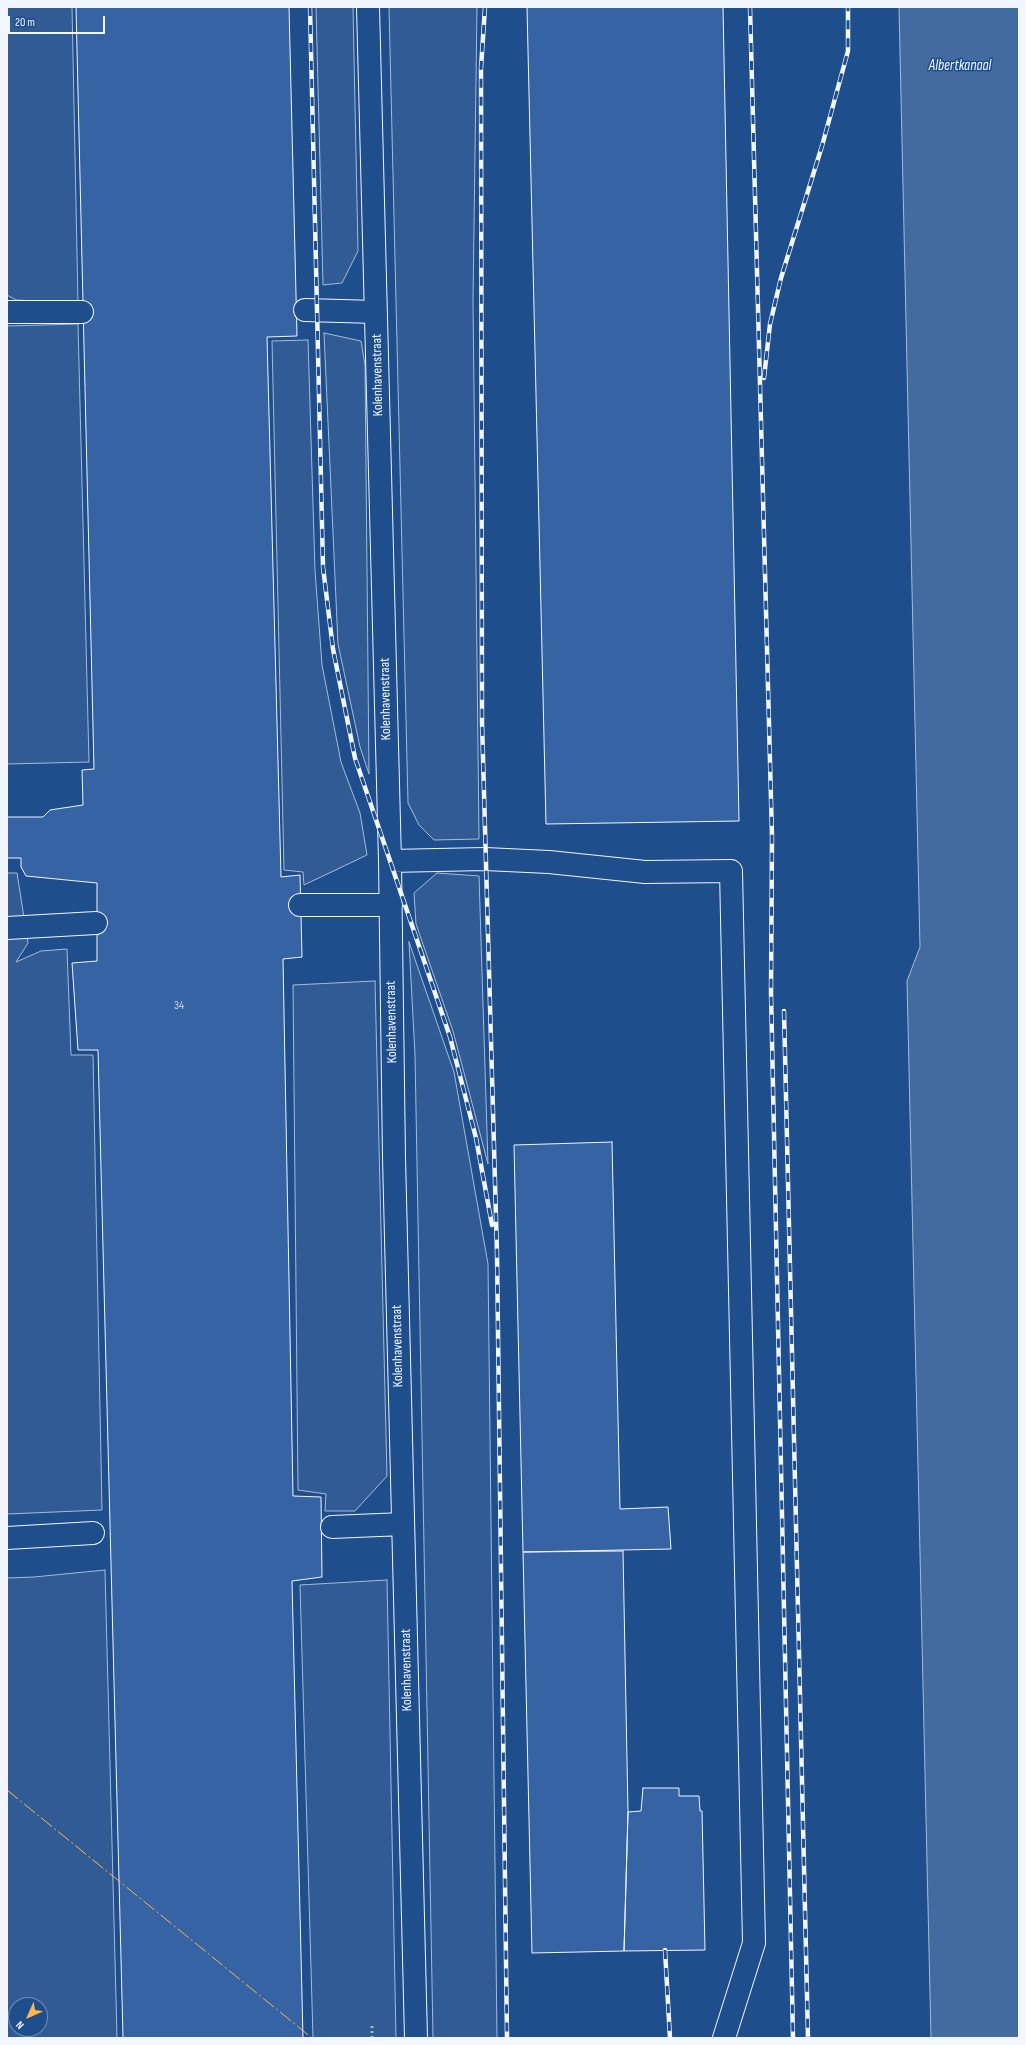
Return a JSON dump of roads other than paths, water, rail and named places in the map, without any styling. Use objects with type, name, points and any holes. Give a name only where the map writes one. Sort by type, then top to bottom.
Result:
[{"type":"street","name":"Kolenhavenstraat","points":[[368,7],[390,861],[394,1158],[416,2038]]},
{"type":"street","points":[[305,310],[376,312]]},
{"type":"street","points":[[7,312],[82,312]]},
{"type":"street","points":[[390,861],[485,859],[549,862],[646,872],[731,871],[754,1943],[724,2038]]},
{"type":"street","points":[[300,905],[391,906]]},
{"type":"street","points":[[7,928],[96,923]]},
{"type":"street","points":[[332,1527],[403,1524]]},
{"type":"street","points":[[7,1538],[93,1533]]},
{"type":"water","name":"Albertkanaal","points":[[899,7],[1019,7],[1019,2038],[931,2038],[907,981],[920,947]]},
{"type":"railway","points":[[310,7],[323,567],[333,649],[355,758],[450,1037],[476,1138],[492,1225]]},
{"type":"railway","points":[[485,7],[481,68],[482,722],[497,1253],[507,2038]]},
{"type":"railway","points":[[750,7],[772,837],[771,992],[793,2038]]},
{"type":"railway","points":[[764,378],[770,324],[781,278],[822,146],[848,51],[848,7]]},
{"type":"railway","points":[[784,1011],[808,2038]]},
{"type":"railway","points":[[665,1950],[670,2038]]}]
